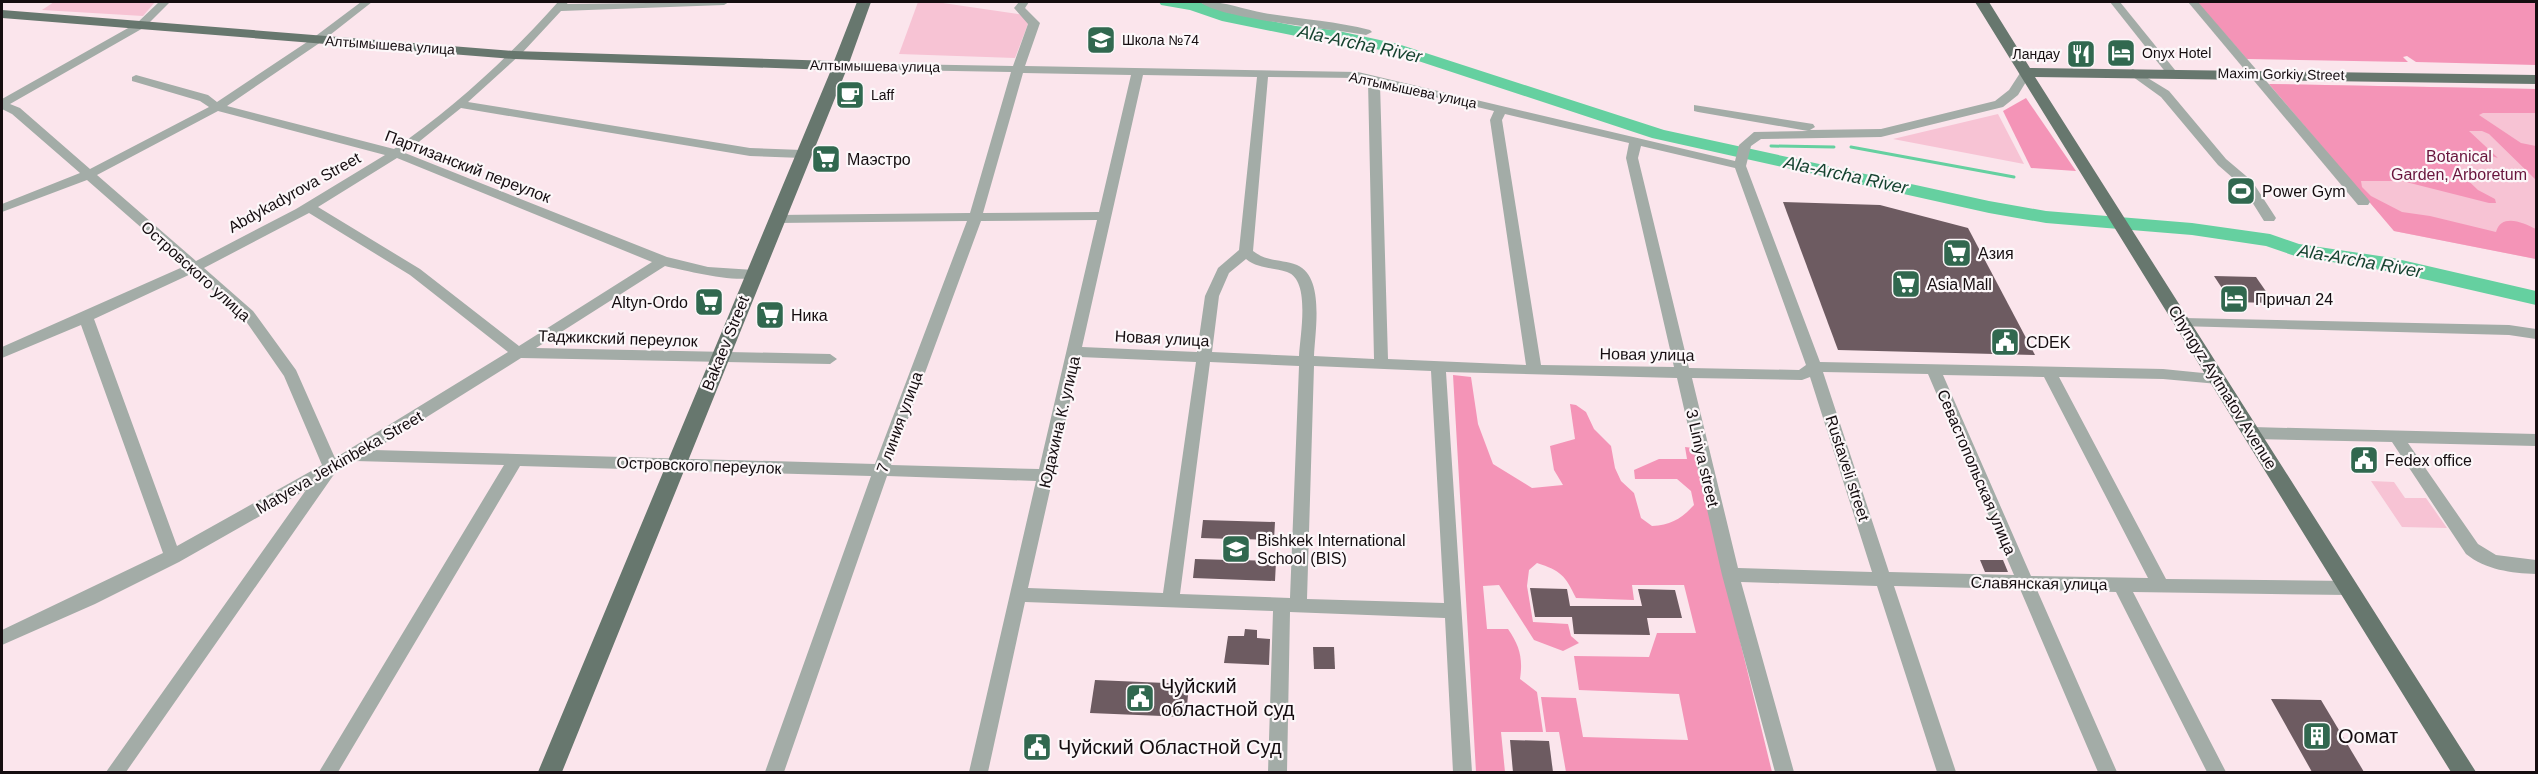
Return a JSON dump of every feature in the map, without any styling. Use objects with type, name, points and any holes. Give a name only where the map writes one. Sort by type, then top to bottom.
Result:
[{"type":"main road","points":[[776,219],[840,66],[864,2]]},
{"type":"main road","name":"Chyngyz Aytmatov Avenue","points":[[1982,2],[2464,772]]},
{"type":"main road","name":"Алтымышева улица","points":[[2,14],[514,55],[840,66]]},
{"type":"main road","name":"Maxim Gorkiy Street","points":[[2026,72],[2171,72],[2536,79]]},
{"type":"main road","name":"Bakaev Street","points":[[550,772],[776,219]]},
{"type":"street","points":[[2,104],[141,25],[165,2]]},
{"type":"street","points":[[2,208],[87,175],[217,106],[317,40],[367,2]]},
{"type":"street","points":[[561,5],[724,2]]},
{"type":"street","name":"7 линия улица","points":[[774,772],[881,470],[976,216],[1018,69],[1034,22],[1019,8],[1024,2]]},
{"type":"street","points":[[1205,2],[1260,16],[1326,24],[1366,32]]},
{"type":"street","points":[[2115,2],[2171,72]]},
{"type":"street","points":[[2193,2],[2363,202]]},
{"type":"street","name":"Abdykadyrova Street","points":[[2,352],[86,318],[195,267],[396,154],[459,104],[514,55],[561,5]]},
{"type":"street","name":"Алтымышева улица","points":[[840,66],[1343,74],[1374,78],[1636,142],[1740,164]]},
{"type":"street","name":"Юдахина К. улица","points":[[978,772],[1137,71]]},
{"type":"street","points":[[1740,164],[1745,145],[1752,137],[1764,134],[1861,135],[1899,130],[2000,104],[2014,92],[2026,72]]},
{"type":"street","points":[[2133,72],[2165,94],[2222,162],[2247,184],[2269,218]]},
{"type":"street","points":[[1171,599],[1194,445],[1212,296],[1223,271],[1246,252],[1263,73]]},
{"type":"street","points":[[1374,78],[1381,364]]},
{"type":"street","name":"Партизанский переулок","points":[[136,79],[204,98],[217,106],[396,154],[663,261],[708,271],[753,274]]},
{"type":"street","name":"Островского улица","points":[[2,104],[16,111],[248,314],[291,374],[332,467]]},
{"type":"street","points":[[459,104],[750,152],[802,154]]},
{"type":"street","points":[[1698,108],[1820,129],[1838,135]]},
{"type":"street","points":[[1501,109],[1496,120],[1534,370]]},
{"type":"street","name":"3 Liniya street","points":[[1636,142],[1632,158],[1731,575],[1784,772]]},
{"type":"street","name":"Rustaveli street","points":[[1740,164],[1814,367],[1946,772]]},
{"type":"street","name":"Таджикский переулок","points":[[307,206],[415,272],[519,352],[719,359],[830,359]]},
{"type":"street","points":[[776,219],[1105,216]]},
{"type":"street","points":[[1246,252],[1255,262],[1298,270],[1306,278],[1309,291],[1290,605],[1277,772]]},
{"type":"street","name":"Matyeva Jerkinbeka Street","points":[[3,638],[172,557],[332,467],[447,399],[663,261]]},
{"type":"street","points":[[86,318],[172,557]]},
{"type":"street","points":[[2183,323],[2450,328],[2536,333]]},
{"type":"street","name":"Новая улица","points":[[1074,352],[1534,370],[1802,375],[1814,367],[2175,374],[2218,379]]},
{"type":"street","points":[[1438,366],[1455,611],[1462,772]]},
{"type":"street","name":"Севастопольская улица","points":[[1933,369],[2107,772]]},
{"type":"street","points":[[2048,371],[2161,586]]},
{"type":"street","points":[[2252,433],[2536,440]]},
{"type":"street","points":[[2395,435],[2479,557],[2503,564],[2536,567]]},
{"type":"street","name":"Островского переулок","points":[[352,455],[1047,475]]},
{"type":"street","points":[[328,772],[515,460]]},
{"type":"street","points":[[115,772],[332,467]]},
{"type":"street","name":"Славянская улица","points":[[1731,575],[2161,586],[2348,588]]},
{"type":"street","points":[[2121,585],[2217,772]]},
{"type":"street","points":[[1018,595],[1455,611]]},
{"type":"green space","points":[[54,2],[155,2],[143,16],[42,10]]},
{"type":"green space","points":[[918,2],[936,2],[1031,16],[1015,58],[899,54]]},
{"type":"green space","points":[[2197,2],[2536,2],[2536,65],[2416,62],[2407,56],[2403,57],[2408,62],[2247,59]]},
{"type":"green space","name":"Botanical Garden, Arboretum","points":[[2269,84],[2536,89],[2536,259],[2394,231]]},
{"type":"green space","name":"Botanical Garden, Arboretum","points":[[2269,84],[2536,89],[2536,113],[2483,113],[2479,115],[2521,143],[2536,146],[2536,180],[2489,134],[2482,131],[2469,131],[2498,158],[2482,153],[2468,154],[2459,165],[2460,173],[2478,190],[2495,199],[2496,203],[2402,181],[2361,181],[2362,187],[2371,196],[2402,212],[2430,216],[2496,232],[2499,226],[2507,221],[2531,226],[2536,229],[2536,259],[2394,231]]},
{"type":"green space","points":[[2026,98],[2076,171],[2031,168],[2003,111]]},
{"type":"green space","points":[[1998,114],[2024,164],[1893,139]]},
{"type":"green space","points":[[1453,375],[1471,377],[1478,424],[1493,464],[1532,488],[1563,485],[1554,470],[1550,446],[1575,439],[1570,404],[1586,412],[1594,429],[1611,446],[1615,468],[1621,481],[1634,493],[1641,518],[1652,526],[1670,523],[1685,514],[1694,505],[1691,491],[1677,479],[1635,479],[1634,470],[1659,459],[1687,459],[1685,447],[1693,448],[1772,772],[1566,772],[1559,732],[1546,732],[1541,697],[1576,698],[1583,737],[1688,740],[1679,694],[1579,690],[1574,656],[1649,657],[1657,633],[1696,633],[1684,585],[1632,585],[1634,600],[1576,598],[1561,575],[1537,563],[1529,570],[1527,586],[1533,622],[1568,624],[1571,636],[1579,643],[1563,651],[1534,640],[1499,585],[1483,586],[1487,629],[1508,629],[1515,641],[1521,659],[1520,679],[1537,692],[1543,732],[1501,732],[1505,772],[1476,772]]},
{"type":"green space","points":[[2371,481],[2394,482],[2405,498],[2426,498],[2447,528],[2402,527]]},
{"type":"building","name":"Asia Mall","points":[[1783,202],[1880,205],[1968,228],[2035,355],[1838,350]]},
{"type":"building","points":[[2214,276],[2256,277],[2274,303],[2231,302]]},
{"type":"building","name":"Bishkek International School (BIS)","points":[[1203,520],[1275,522],[1274,540],[1242,539],[1240,560],[1276,561],[1275,581],[1193,578],[1195,559],[1230,560],[1232,539],[1201,538]]},
{"type":"building","points":[[1980,560],[2003,560],[2008,572],[1985,572]]},
{"type":"building","points":[[1530,588],[1567,589],[1570,606],[1642,606],[1638,589],[1675,590],[1682,618],[1647,618],[1650,635],[1574,634],[1572,617],[1535,617]]},
{"type":"building","points":[[1245,629],[1257,630],[1257,638],[1270,639],[1269,665],[1224,663],[1228,636],[1244,636]]},
{"type":"building","points":[[1313,647],[1334,647],[1335,669],[1314,669]]},
{"type":"building","name":"Чуйский областной суд","points":[[1095,680],[1189,684],[1186,717],[1090,713]]},
{"type":"building","name":"Оомат","points":[[2271,699],[2321,700],[2364,772],[2312,772]]},
{"type":"building","points":[[1510,740],[1549,741],[1553,772],[1513,772]]},
{"type":"waterway","name":"Ala-Archa River","points":[[1167,2],[1193,5],[1222,16],[1296,31],[1334,35],[1398,49],[1659,134],[1989,207],[2046,217],[2192,229],[2270,240],[2295,250],[2393,265],[2536,298]]},
{"type":"waterway","points":[[1771,146],[1834,147]]},
{"type":"waterway","points":[[1851,147],[2014,177]]},
{"type":"place","name":"Школа №74","points":[[1101,40]]},
{"type":"place","name":"Onyx Hotel","points":[[2121,53]]},
{"type":"place","name":"Ландау","points":[[2081,54]]},
{"type":"place","name":"Laff","points":[[850,95]]},
{"type":"place","name":"Маэстро","points":[[826,159]]},
{"type":"place","name":"Power Gym","points":[[2241,191]]},
{"type":"place","name":"Азия","points":[[1957,253]]},
{"type":"place","name":"Asia Mall","points":[[1906,284]]},
{"type":"place","name":"Причал 24","points":[[2234,299]]},
{"type":"place","name":"Altyn-Ordo","points":[[709,302]]},
{"type":"place","name":"Ника","points":[[770,315]]},
{"type":"place","name":"CDEK","points":[[2005,342]]},
{"type":"place","name":"Fedex office","points":[[2364,460]]},
{"type":"place","name":"Bishkek International School (BIS)","points":[[1236,549]]},
{"type":"place","name":"Чуйский областной суд","points":[[1140,698]]},
{"type":"place","name":"Оомат","points":[[2317,736]]},
{"type":"place","name":"Чуйский Областной Суд","points":[[1037,747]]}]
